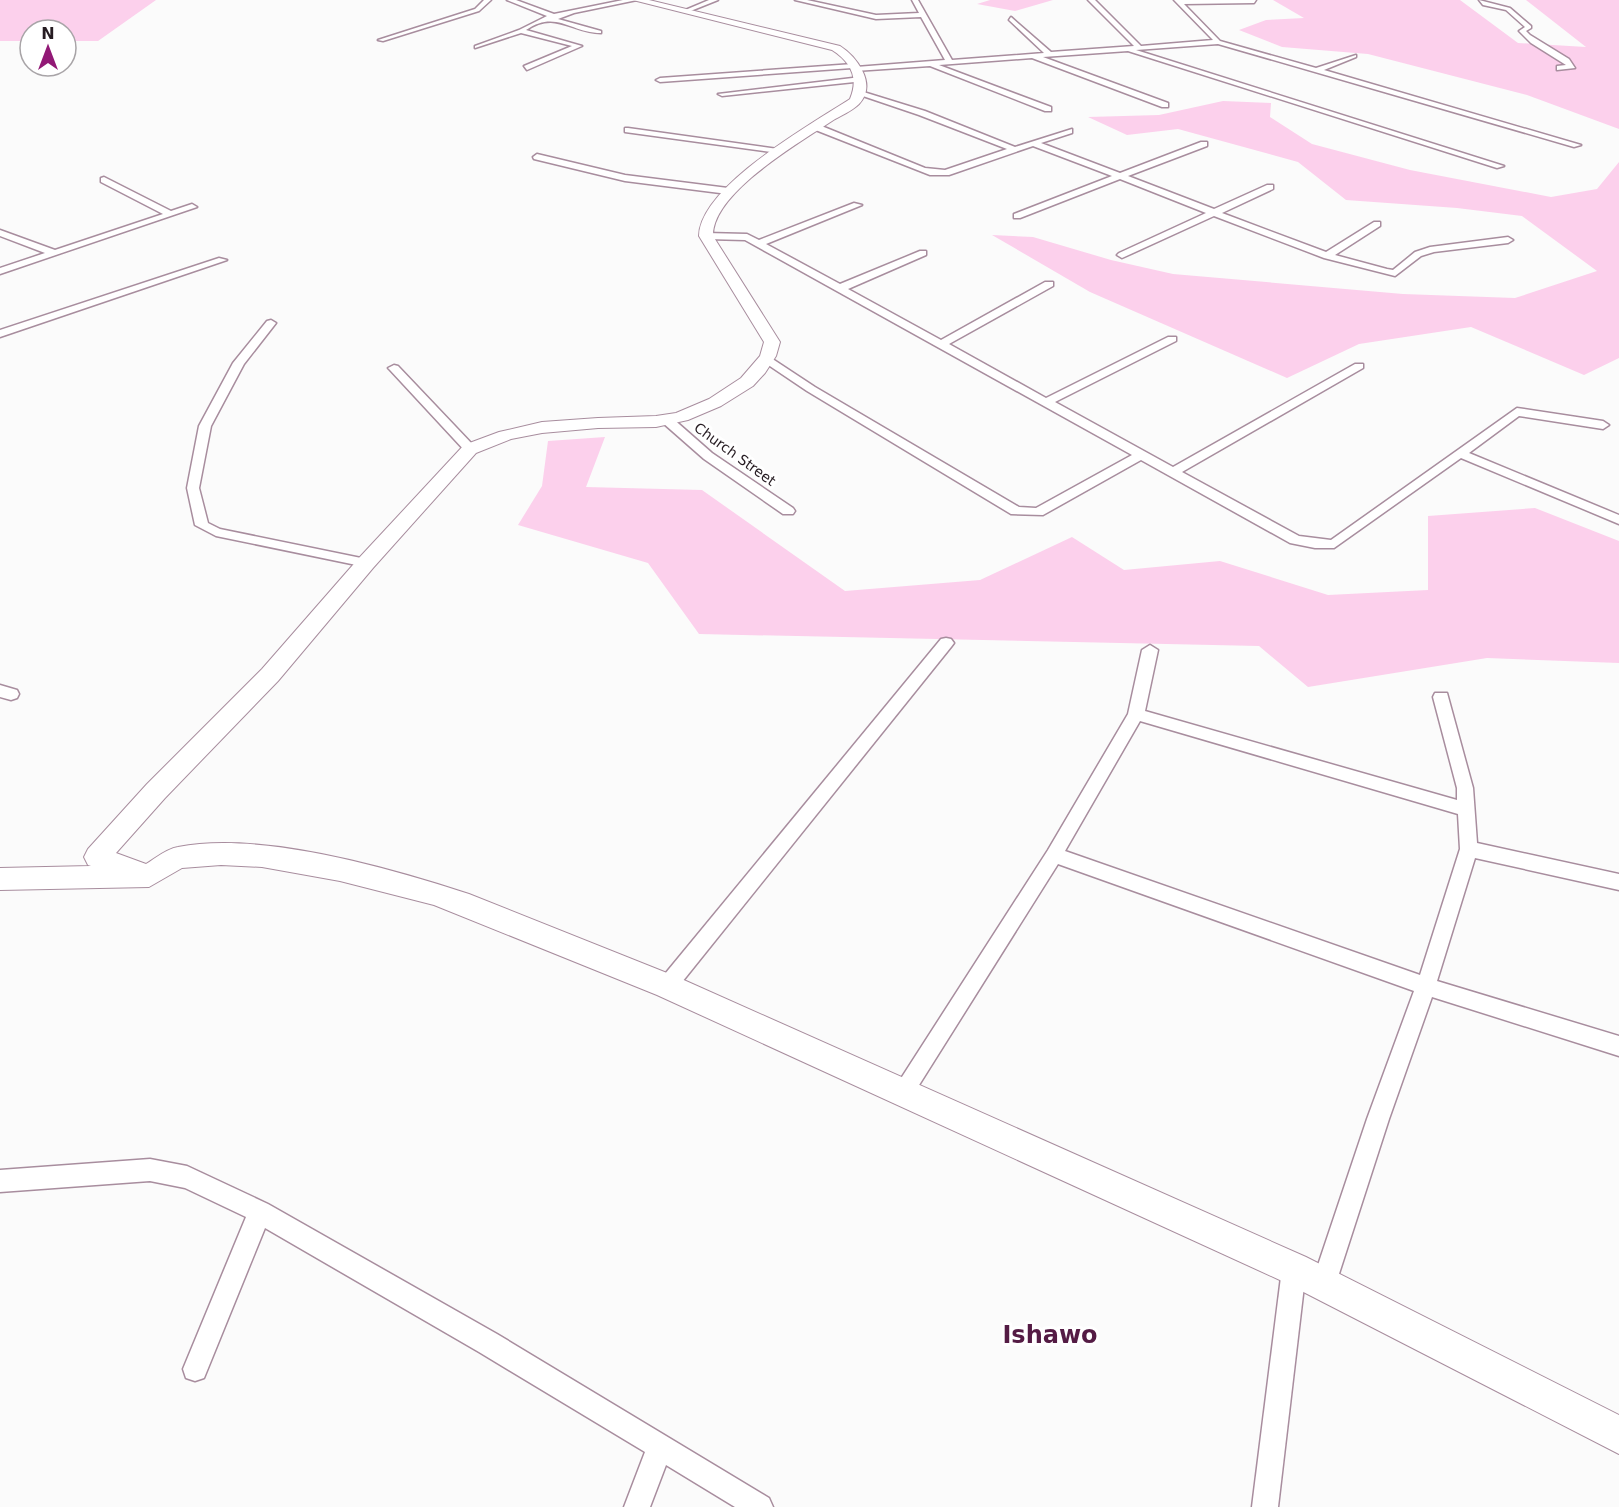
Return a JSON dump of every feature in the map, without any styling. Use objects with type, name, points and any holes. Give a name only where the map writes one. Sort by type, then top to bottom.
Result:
[{"type":"street","points":[[381,40],[477,10],[488,0]]},
{"type":"street","points":[[510,0],[556,17]]},
{"type":"street","points":[[477,46],[536,22],[634,0]]},
{"type":"street","points":[[149,876],[97,857],[156,791],[270,675],[366,563],[470,449],[492,438],[521,430],[570,424],[667,420],[723,398],[749,381],[767,360],[772,351],[772,342],[706,236],[706,229],[728,191],[778,151],[855,101],[857,76],[848,57],[836,48],[638,0]]},
{"type":"street","points":[[686,10],[715,0]]},
{"type":"street","points":[[798,0],[876,17],[925,15]]},
{"type":"street","points":[[915,0],[950,62]]},
{"type":"street","points":[[1091,0],[1138,46]]},
{"type":"street","points":[[1482,0],[1485,4],[1508,9],[1529,27],[1522,31],[1527,38],[1562,56],[1572,66],[1560,68]]},
{"type":"street","points":[[1178,1],[1218,42]]},
{"type":"street","points":[[1178,1],[1254,1]]},
{"type":"street","points":[[556,17],[553,19],[599,32]]},
{"type":"street","points":[[1011,19],[1049,54]]},
{"type":"street","points":[[521,30],[579,46],[527,68]]},
{"type":"street","points":[[722,94],[857,76],[930,63],[1138,46],[1218,42],[1577,145]]},
{"type":"street","points":[[1121,48],[1500,166]]},
{"type":"street","points":[[1032,56],[1165,105]]},
{"type":"street","points":[[1317,70],[1354,56]]},
{"type":"street","points":[[930,63],[1048,109]]},
{"type":"street","points":[[660,80],[857,76],[922,113],[1016,150]]},
{"type":"street","points":[[816,127],[930,173],[946,173],[1069,131]]},
{"type":"street","points":[[628,130],[778,151]]},
{"type":"street","points":[[1035,144],[1353,265],[1395,273],[1418,254],[1432,249],[1508,240]]},
{"type":"street","points":[[1017,216],[1204,144]]},
{"type":"street","points":[[537,157],[625,178],[728,191]]},
{"type":"street","points":[[104,180],[170,214]]},
{"type":"street","points":[[1122,255],[1270,187]]},
{"type":"street","points":[[759,243],[857,205]]},
{"type":"street","points":[[0,271],[192,207]]},
{"type":"street","points":[[1327,256],[1377,224]]},
{"type":"street","points":[[0,233],[55,253]]},
{"type":"street","points":[[706,236],[747,237],[759,243],[838,289],[1295,540],[1315,544],[1334,543],[1518,412],[1603,425]]},
{"type":"street","points":[[838,289],[923,253]]},
{"type":"street","points":[[0,334],[222,260]]},
{"type":"street","points":[[940,345],[1049,284]]},
{"type":"street","points":[[271,323],[239,363],[205,426],[193,488],[202,525],[216,532],[366,563]]},
{"type":"street","points":[[1045,403],[1172,339]]},
{"type":"street","points":[[767,360],[811,389],[1016,511],[1023,513],[1038,512],[1141,455]]},
{"type":"street","points":[[1173,472],[1359,366]]},
{"type":"street","points":[[394,368],[470,449]]},
{"type":"street","name":"Church Street","points":[[667,420],[708,456],[788,511]]},
{"type":"street","points":[[1461,454],[1619,520]]},
{"type":"street","points":[[667,986],[946,643]]},
{"type":"street","points":[[902,1094],[1054,855],[1136,714],[1150,650]]},
{"type":"street","points":[[1324,1283],[1378,1119],[1426,986],[1469,849],[1465,788],[1441,698]]},
{"type":"street","points":[[1136,714],[1467,810]]},
{"type":"street","points":[[1469,849],[1619,882]]},
{"type":"street","points":[[0,879],[149,876],[177,858],[221,854],[262,856],[340,870],[434,894],[469,906],[667,986],[1294,1269],[1619,1436]]},
{"type":"street","points":[[1054,855],[1426,986],[1619,1046]]},
{"type":"street","points":[[0,1181],[150,1170],[187,1177],[260,1212],[488,1343],[760,1507]]},
{"type":"street","points":[[195,1369],[260,1212]]},
{"type":"street","points":[[1265,1507],[1294,1269]]},
{"type":"street","points":[[637,1507],[660,1447]]},
{"type":"shaded area","points":[[0,0],[156,0],[98,41],[78,41],[78,18],[18,18],[18,41],[0,41]]},
{"type":"shaded area","points":[[990,0],[1053,0],[1015,11],[977,4]]},
{"type":"shaded area","points":[[1273,0],[1460,0],[1518,43],[1586,47],[1526,0],[1619,0],[1619,129],[1527,95],[1368,54],[1282,47],[1239,30],[1266,20],[1304,18]]},
{"type":"shaded area","points":[[1223,101],[1271,103],[1270,117],[1312,144],[1410,170],[1551,197],[1597,189],[1619,162],[1619,358],[1584,375],[1471,327],[1359,344],[1287,378],[1090,292],[992,235],[1033,237],[1111,260],[1173,274],[1403,294],[1515,298],[1597,271],[1522,216],[1457,208],[1346,200],[1298,162],[1178,129],[1127,135],[1088,117],[1159,115]]},
{"type":"shaded area","points":[[605,437],[586,487],[702,490],[845,591],[980,580],[1072,537],[1124,570],[1220,561],[1328,595],[1428,590],[1428,516],[1535,508],[1619,541],[1619,663],[1487,658],[1308,687],[1259,646],[699,634],[648,563],[518,525],[542,486],[548,441]]},
{"type":"district","name":"Ishawo","points":[[1050,1335]]}]
